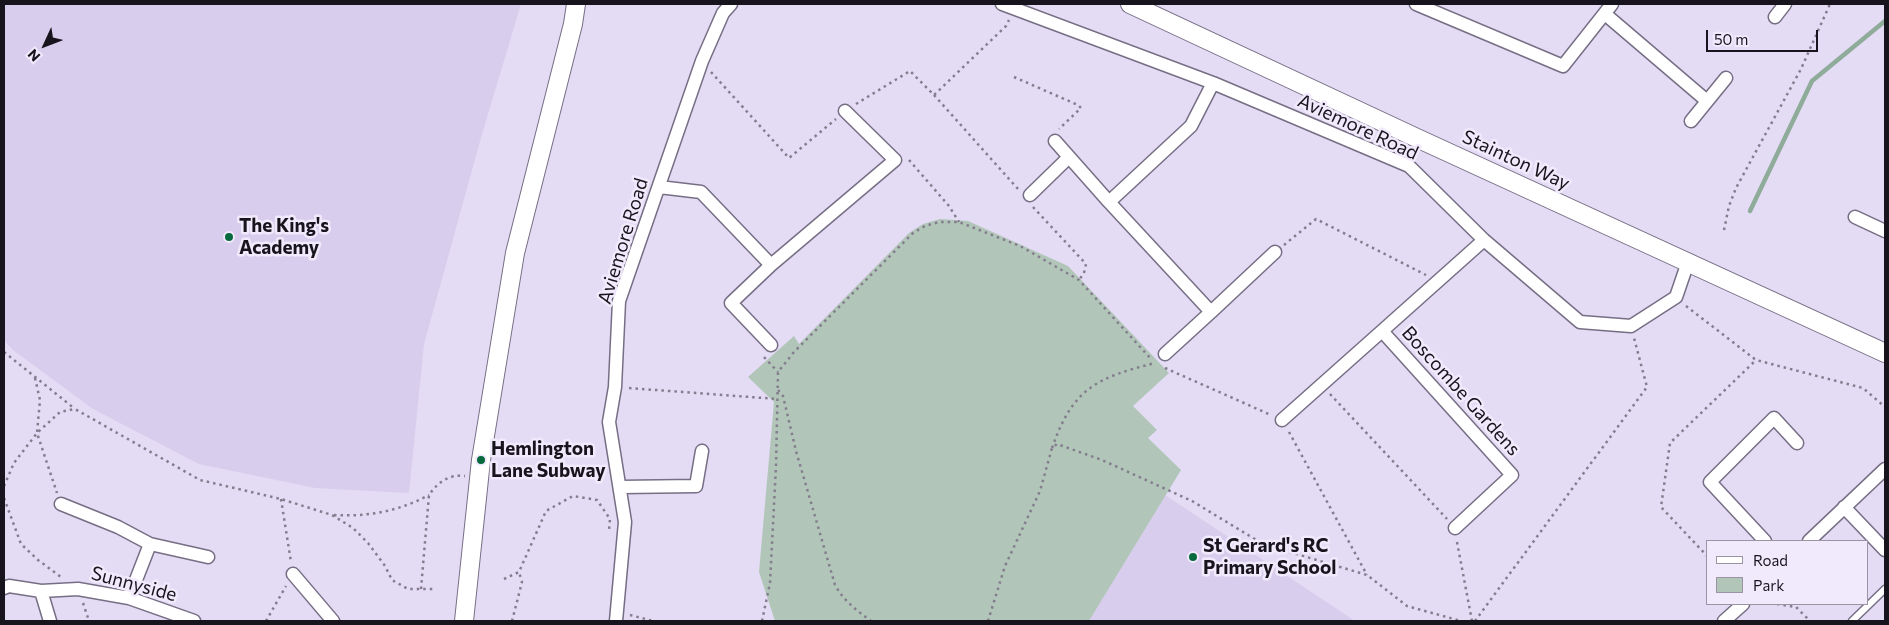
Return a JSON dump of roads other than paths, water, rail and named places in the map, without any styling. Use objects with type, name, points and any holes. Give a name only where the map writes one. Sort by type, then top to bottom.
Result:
[{"type":"street","points":[[464,621],[479,478],[515,252],[573,24],[576,4]]},
{"type":"street","points":[[573,24],[584,4]]},
{"type":"street","name":"Aviemore Road","points":[[616,616],[625,522],[621,487],[609,422],[614,386],[619,301],[702,61],[723,13],[731,4]]},
{"type":"street","name":"Stainton Way","points":[[1130,4],[1885,353]]},
{"type":"street","points":[[1416,4],[1564,66],[1608,9],[1707,102]]},
{"type":"street","points":[[1775,17],[1784,4]]},
{"type":"street","name":"Aviemore Road","points":[[1007,6],[1213,83],[1409,166],[1484,240],[1580,322],[1631,326],[1676,297],[1688,262]]},
{"type":"street","points":[[1691,121],[1726,78]]},
{"type":"street","points":[[1109,202],[1191,126],[1213,83]]},
{"type":"street","points":[[771,345],[731,303],[772,265],[895,160],[845,111]]},
{"type":"street","points":[[1055,141],[1211,312]]},
{"type":"street","points":[[1027,198],[1069,157]]},
{"type":"street","points":[[659,187],[701,192],[772,265]]},
{"type":"street","points":[[1855,217],[1885,231]]},
{"type":"street","name":"Boscombe Gardens","points":[[1455,528],[1512,475],[1382,332],[1484,240]]},
{"type":"street","points":[[1165,354],[1275,252]]},
{"type":"street","points":[[1282,420],[1382,332]]},
{"type":"street","points":[[1764,540],[1710,482],[1774,418],[1797,443]]},
{"type":"street","points":[[621,487],[696,486],[702,451]]},
{"type":"street","points":[[1810,540],[1885,469]]},
{"type":"street","points":[[61,504],[118,527],[150,544],[208,557]]},
{"type":"street","points":[[1844,508],[1885,550]]},
{"type":"street","points":[[129,598],[150,544]]},
{"type":"street","points":[[293,574],[333,621]]},
{"type":"street","name":"Sunnyside","points":[[4,588],[9,586],[41,591],[78,589],[129,598],[194,621]]},
{"type":"street","points":[[41,591],[50,621]]},
{"type":"street","points":[[1724,621],[1742,605]]},
{"type":"lane","points":[[1869,605],[1885,589]]},
{"type":"lane","points":[[1852,621],[1868,605]]},
{"type":"waterway","points":[[1750,211],[1812,81],[1885,21]]},
{"type":"place","name":"The King's Academy","points":[[229,237]]},
{"type":"place","name":"Hemlington Lane Subway","points":[[481,460]]},
{"type":"place","name":"St Gerard's RC Primary School","points":[[1193,557]]}]
